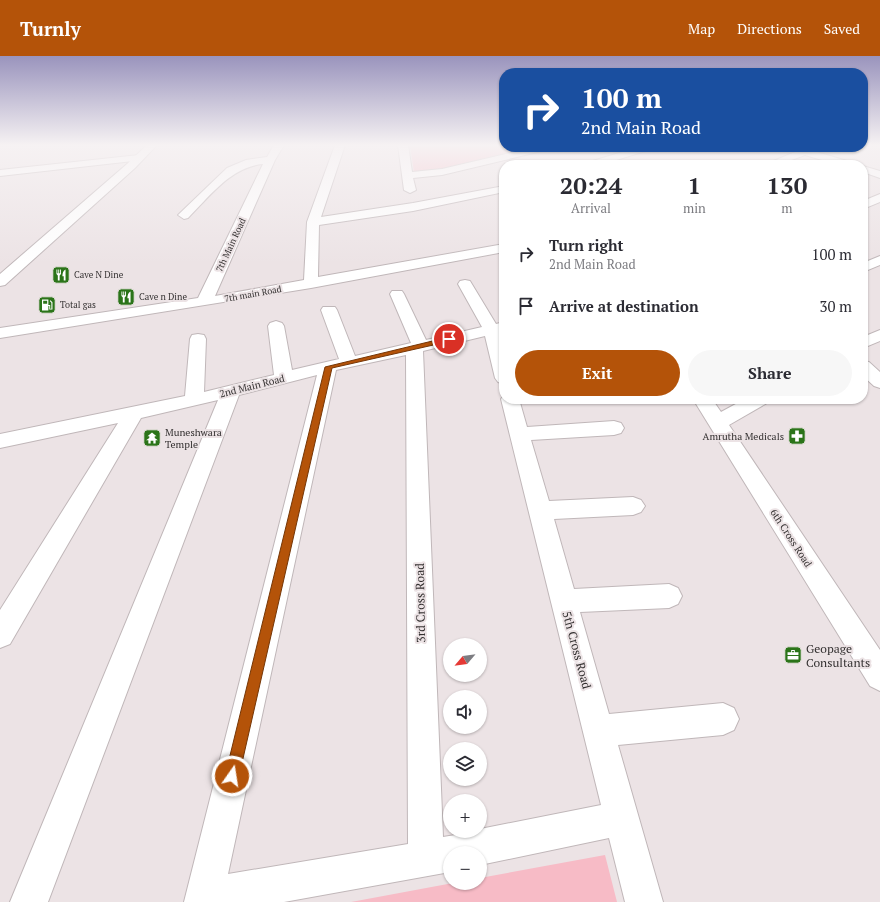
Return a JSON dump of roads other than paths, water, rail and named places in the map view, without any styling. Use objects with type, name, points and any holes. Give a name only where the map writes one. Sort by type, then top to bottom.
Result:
[{"type":"street","points":[[0,282],[109,184]]},
{"type":"street","points":[[184,215],[216,184]]},
{"type":"street","name":"7th Main Road","points":[[204,302],[259,184]]},
{"type":"street","points":[[311,284],[313,222],[326,184]]},
{"type":"street","points":[[409,184],[413,207]]},
{"type":"street","points":[[869,189],[880,192]]},
{"type":"street","points":[[313,222],[413,207],[499,190]]},
{"type":"street","points":[[868,203],[880,197]]},
{"type":"street","name":"7th main Road","points":[[0,332],[204,302],[311,284],[499,249]]},
{"type":"street","points":[[868,256],[880,260]]},
{"type":"street","points":[[868,266],[880,260]]},
{"type":"street","points":[[465,284],[498,328]]},
{"type":"street","points":[[397,294],[417,346]]},
{"type":"street","points":[[330,310],[339,364],[203,900],[415,861],[621,818]]},
{"type":"street","points":[[276,326],[284,378]]},
{"type":"street","name":"2nd Main Road","points":[[0,441],[194,400],[339,364],[498,328]]},
{"type":"street","points":[[868,341],[880,335]]},
{"type":"street","points":[[194,400],[198,339]]},
{"type":"street","name":"3rd Cross Road","points":[[417,346],[426,858]]},
{"type":"street","points":[[868,371],[880,382]]},
{"type":"street","points":[[29,902],[231,391]]},
{"type":"street","name":"5th Cross Road","points":[[511,404],[644,902]]},
{"type":"street","name":"6th Cross Road","points":[[705,404],[880,676]]},
{"type":"street","points":[[717,423],[751,404]]},
{"type":"street","points":[[0,635],[134,413]]},
{"type":"street","points":[[519,434],[614,428]]},
{"type":"street","points":[[540,511],[633,506]]},
{"type":"street","points":[[563,601],[669,596]]},
{"type":"street","points":[[599,732],[723,719]]},
{"type":"place","name":"Cave N Dine","points":[[61,275]]},
{"type":"place","name":"Cave n Dine","points":[[126,297]]},
{"type":"place","name":"Total gas","points":[[47,305]]},
{"type":"place","name":"Amrutha Medicals","points":[[797,436]]},
{"type":"place","name":"Muneshwara Temple","points":[[152,438]]},
{"type":"place","name":"Geopage Consultants","points":[[793,655]]}]
